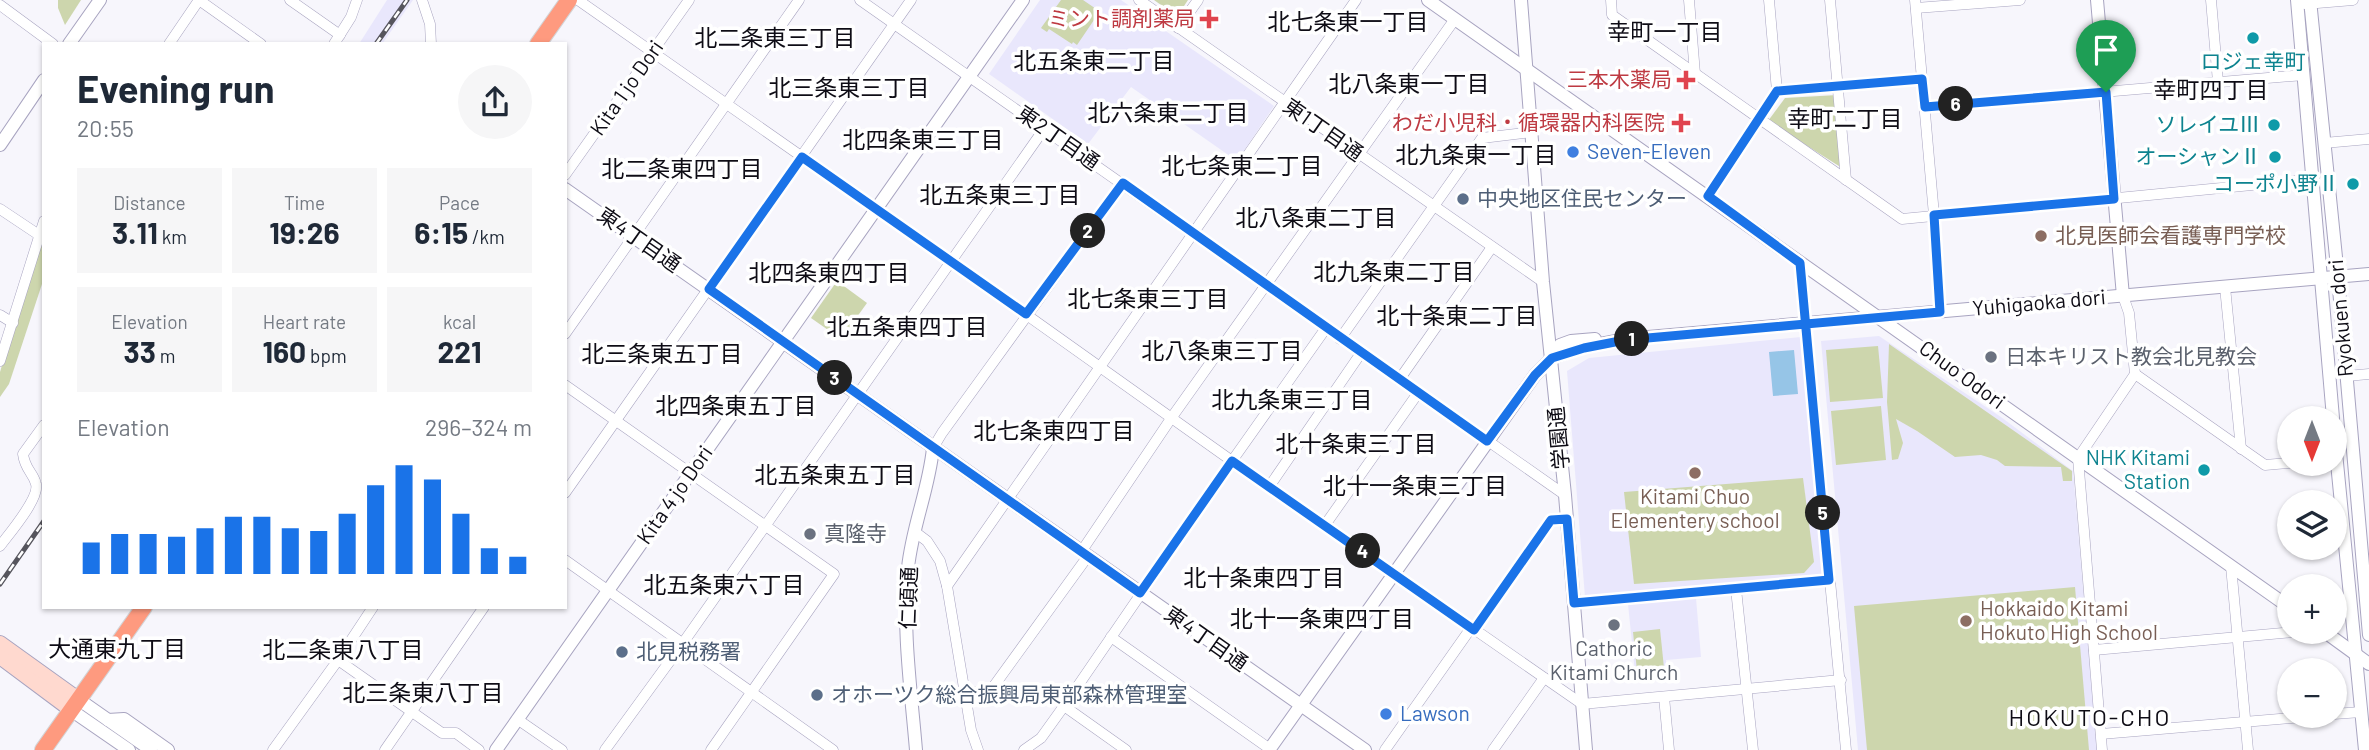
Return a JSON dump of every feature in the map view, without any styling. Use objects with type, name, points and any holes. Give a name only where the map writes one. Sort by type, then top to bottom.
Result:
[{"type":"highway","points":[[539,42],[569,0]]},
{"type":"highway","points":[[43,750],[143,609]]},
{"type":"main road","points":[[0,643],[75,705]]},
{"type":"main road","points":[[0,657],[75,705]]},
{"type":"street","points":[[70,42],[100,0]]},
{"type":"street","points":[[170,42],[199,0],[258,42]]},
{"type":"street","points":[[290,0],[337,39],[351,17],[357,0]]},
{"type":"street","points":[[422,0],[430,24],[431,42]]},
{"type":"street","points":[[578,0],[1582,704],[1840,681]]},
{"type":"street","name":"Kita 1 jo Dori","points":[[567,172],[689,0]]},
{"type":"street","points":[[567,331],[799,0]]},
{"type":"street","name":"東2丁目通","points":[[860,0],[1565,495]]},
{"type":"street","points":[[567,490],[911,0]]},
{"type":"street","name":"Kita 4 jo Dori","points":[[496,750],[1023,0]]},
{"type":"street","name":"東1丁目通","points":[[1139,0],[1543,282]]},
{"type":"street","points":[[1178,28],[1198,0]]},
{"type":"street","points":[[947,586],[1356,0]]},
{"type":"street","name":"Chuo Odori","points":[[1427,0],[2277,599]]},
{"type":"street","name":"学園通","points":[[1521,0],[1543,282],[1565,495],[1586,750]]},
{"type":"street","points":[[1611,0],[1612,15],[1759,121],[1902,219],[2314,179]]},
{"type":"street","points":[[1689,0],[1695,74]]},
{"type":"street","points":[[1708,196],[1777,91],[1769,0]]},
{"type":"street","points":[[1830,0],[1846,180]]},
{"type":"street","points":[[1940,312],[1915,4],[2020,0]]},
{"type":"street","points":[[2097,0],[2123,296],[2129,313],[2135,374],[2078,458],[2102,750]]},
{"type":"street","points":[[2211,0],[2218,82]]},
{"type":"street","points":[[2304,2],[2353,0]]},
{"type":"street","name":"Ryokuen dori","points":[[2304,2],[2304,75],[2332,406]]},
{"type":"street","name":"Ryokuen dori","points":[[2304,2],[2324,143],[2354,460],[2363,515],[2369,635]]},
{"type":"street","points":[[0,5],[50,42]]},
{"type":"street","points":[[965,691],[982,693],[991,690],[999,681],[1172,418],[1455,19]]},
{"type":"street","points":[[1925,107],[2304,75]]},
{"type":"street","points":[[1777,91],[1922,79]]},
{"type":"street","points":[[0,145],[42,83]]},
{"type":"street","points":[[605,750],[1044,129]]},
{"type":"street","points":[[1340,338],[1435,208],[1482,138],[1533,132]]},
{"type":"street","points":[[2324,143],[2369,139]]},
{"type":"street","points":[[933,448],[1026,314],[1123,183]]},
{"type":"street","name":"東4丁目通","points":[[567,190],[1365,750]]},
{"type":"street","points":[[0,209],[39,235]]},
{"type":"street","points":[[0,361],[42,227]]},
{"type":"street","points":[[1399,380],[1492,247]]},
{"type":"street","points":[[1800,263],[1846,750]]},
{"type":"street","name":"Yuhigaoka dori","points":[[1552,358],[1625,340],[2369,274]]},
{"type":"street","points":[[2225,287],[2241,449]]},
{"type":"street","points":[[0,315],[13,323]]},
{"type":"street","points":[[1024,750],[1041,738],[1064,706],[1326,328]]},
{"type":"street","points":[[1269,487],[1361,353]]},
{"type":"street","points":[[1111,637],[1270,749],[1487,441],[1535,375],[1552,358]]},
{"type":"street","points":[[2135,374],[2265,465],[2277,464]]},
{"type":"street","points":[[2347,376],[2369,374]]},
{"type":"street","points":[[567,386],[835,574],[711,750]]},
{"type":"street","points":[[1325,525],[1418,393]]},
{"type":"street","points":[[0,546],[37,494],[36,482],[25,466],[23,454],[42,428]]},
{"type":"street","name":"仁頃通","points":[[916,750],[906,601],[908,565],[931,469],[933,448]]},
{"type":"street","points":[[2347,460],[2354,460]]},
{"type":"street","points":[[2338,476],[2365,750]]},
{"type":"street","points":[[1385,750],[1551,520],[1567,519]]},
{"type":"street","points":[[915,532],[927,541],[940,561],[947,586],[971,730],[978,750]]},
{"type":"street","points":[[567,561],[752,692],[820,746],[833,750]]},
{"type":"street","points":[[2231,566],[2248,750]]},
{"type":"street","points":[[1574,603],[1829,580]]},
{"type":"street","points":[[1737,589],[1753,750]]},
{"type":"street","points":[[273,750],[372,609]]},
{"type":"street","points":[[385,750],[483,609]]},
{"type":"street","points":[[2094,650],[2277,634]]},
{"type":"street","points":[[2342,644],[2369,664]]},
{"type":"street","points":[[338,660],[442,733],[456,733],[479,750]]},
{"type":"street","points":[[1493,750],[1544,678]]},
{"type":"street","points":[[1664,697],[1669,750]]},
{"type":"street","points":[[75,705],[108,720],[151,750]]},
{"type":"street","points":[[75,705],[129,750]]},
{"type":"street","points":[[1064,706],[1126,750]]},
{"type":"street","points":[[2347,713],[2361,712]]},
{"type":"street","points":[[108,720],[124,719],[168,750]]},
{"type":"street","points":[[517,719],[562,750]]},
{"type":"street","points":[[2101,734],[2277,719]]},
{"type":"shaded area","points":[[387,0],[413,0],[383,42],[360,42]]},
{"type":"shaded area","points":[[1040,0],[1121,0],[1274,106],[1237,161],[1131,87],[1088,144],[989,74]]},
{"type":"shaded area","name":"Hokkaido Kitami Hokuto High School","points":[[1879,336],[2001,417],[2073,471],[2097,750],[1858,750],[1821,341]]},
{"type":"shaded area","name":"Kitami Chuo Elementery school","points":[[1801,337],[1824,576],[1585,597],[1567,371],[1589,358]]},
{"type":"shaded area","points":[[1696,598],[1701,657],[1666,660],[1666,671],[1635,673],[1628,604]]},
{"type":"green space","points":[[58,0],[81,0],[65,25],[58,8]]},
{"type":"green space","points":[[1061,0],[1083,0],[1105,15],[1100,24],[1094,20],[1077,45],[1049,29],[1047,32],[1041,28]]},
{"type":"green space","points":[[1154,0],[1188,0],[1178,15],[1175,15]]},
{"type":"green space","points":[[1837,95],[1842,168],[1768,121],[1785,98]]},
{"type":"green space","points":[[42,234],[42,284],[9,384],[0,397],[0,372]]},
{"type":"green space","points":[[837,281],[867,303],[841,339],[811,318]]},
{"type":"green space","points":[[1889,344],[2072,471],[2072,481],[2063,481],[2061,467],[2005,466],[1997,460],[1981,455],[1955,457],[1896,419],[1903,443],[1898,459],[1892,460],[1887,402]]},
{"type":"green space","points":[[1878,346],[1883,398],[1830,402],[1826,350]]},
{"type":"green space","points":[[1881,406],[1886,460],[1836,465],[1831,411]]},
{"type":"green space","points":[[1803,478],[1814,562],[1804,573],[1634,584],[1624,492]]},
{"type":"green space","points":[[2075,587],[2089,750],[1867,750],[1854,606]]},
{"type":"green space","points":[[1660,629],[1664,668],[1637,671],[1633,632]]},
{"type":"water","points":[[1794,350],[1798,394],[1773,396],[1769,352]]},
{"type":"railway","points":[[377,42],[407,0]]},
{"type":"railway","points":[[0,584],[42,524]]},
{"type":"place","name":"ミント調剤薬局","points":[[1209,19]]},
{"type":"place","name":"ロジェ幸町","points":[[2253,38]]},
{"type":"place","name":"三本木薬局","points":[[1686,80]]},
{"type":"place","name":"わだ小児科・循環器内科医院","points":[[1681,123]]},
{"type":"place","name":"ソレイユⅢ","points":[[2274,125]]},
{"type":"place","name":"Seven-Eleven","points":[[1573,152]]},
{"type":"place","name":"オーシャンⅡ","points":[[2275,157]]},
{"type":"place","name":"コーポ小野Ⅱ","points":[[2353,184]]},
{"type":"place","name":"中央地区住民センター","points":[[1463,199]]},
{"type":"place","name":"北見医師会看護専門学校","points":[[2041,236]]},
{"type":"place","name":"日本キリスト教会北見教会","points":[[1991,357]]},
{"type":"place","name":"NHK Kitami Station","points":[[2204,470]]},
{"type":"place","name":"Kitami Chuo Elementery school","points":[[1695,473]]},
{"type":"place","name":"真隆寺","points":[[810,534]]},
{"type":"place","name":"Hokkaido Kitami Hokuto High School","points":[[1966,621]]},
{"type":"place","name":"Cathoric Kitami Church","points":[[1614,625]]},
{"type":"place","name":"北見税務署","points":[[622,652]]},
{"type":"place","name":"オホーツク総合振興局東部森林管理室","points":[[817,695]]},
{"type":"place","name":"Lawson","points":[[1386,714]]},
{"type":"district","name":"北七条東一丁目","points":[[1348,22]]},
{"type":"district","name":"幸町一丁目","points":[[1665,32]]},
{"type":"district","name":"北二条東三丁目","points":[[775,38]]},
{"type":"district","name":"北五条東二丁目","points":[[1094,61]]},
{"type":"district","name":"北八条東一丁目","points":[[1409,84]]},
{"type":"district","name":"北三条東三丁目","points":[[849,88]]},
{"type":"district","name":"幸町四丁目","points":[[2211,90]]},
{"type":"district","name":"北六条東二丁目","points":[[1168,113]]},
{"type":"district","name":"幸町二丁目","points":[[1845,119]]},
{"type":"district","name":"北四条東三丁目","points":[[923,140]]},
{"type":"district","name":"北九条東一丁目","points":[[1476,155]]},
{"type":"district","name":"北七条東二丁目","points":[[1242,166]]},
{"type":"district","name":"北二条東四丁目","points":[[682,169]]},
{"type":"district","name":"北五条東三丁目","points":[[1000,195]]},
{"type":"district","name":"北八条東二丁目","points":[[1316,218]]},
{"type":"district","name":"北九条東二丁目","points":[[1394,272]]},
{"type":"district","name":"北四条東四丁目","points":[[829,273]]},
{"type":"district","name":"北七条東三丁目","points":[[1148,299]]},
{"type":"district","name":"北十条東二丁目","points":[[1457,316]]},
{"type":"district","name":"北五条東四丁目","points":[[907,327]]},
{"type":"district","name":"北八条東三丁目","points":[[1222,351]]},
{"type":"district","name":"北三条東五丁目","points":[[662,354]]},
{"type":"district","name":"北九条東三丁目","points":[[1292,400]]},
{"type":"district","name":"北四条東五丁目","points":[[736,406]]},
{"type":"district","name":"北七条東四丁目","points":[[1054,431]]},
{"type":"district","name":"北十条東三丁目","points":[[1356,444]]},
{"type":"district","name":"北五条東五丁目","points":[[835,475]]},
{"type":"district","name":"北十一条東三丁目","points":[[1415,486]]},
{"type":"district","name":"北十条東四丁目","points":[[1264,578]]},
{"type":"district","name":"北五条東六丁目","points":[[724,585]]},
{"type":"district","name":"北十一条東四丁目","points":[[1322,619]]},
{"type":"district","name":"大通東九丁目","points":[[117,649]]},
{"type":"district","name":"北二条東八丁目","points":[[343,650]]},
{"type":"district","name":"北三条東八丁目","points":[[423,693]]},
{"type":"district","name":"HOKUTO-CHO","points":[[2090,718]]},
{"type":"route","points":[[2106,92],[1925,107],[1922,79],[1777,91],[1708,196],[1800,263],[1805,323],[1829,580],[1574,603],[1567,519],[1551,520],[1474,630],[1232,461],[1140,593],[709,289],[802,157],[1026,314],[1123,183],[1487,441],[1535,375],[1552,358],[1584,348],[1625,340],[1805,323],[1940,312],[1934,215],[2114,199],[2106,92]]}]
